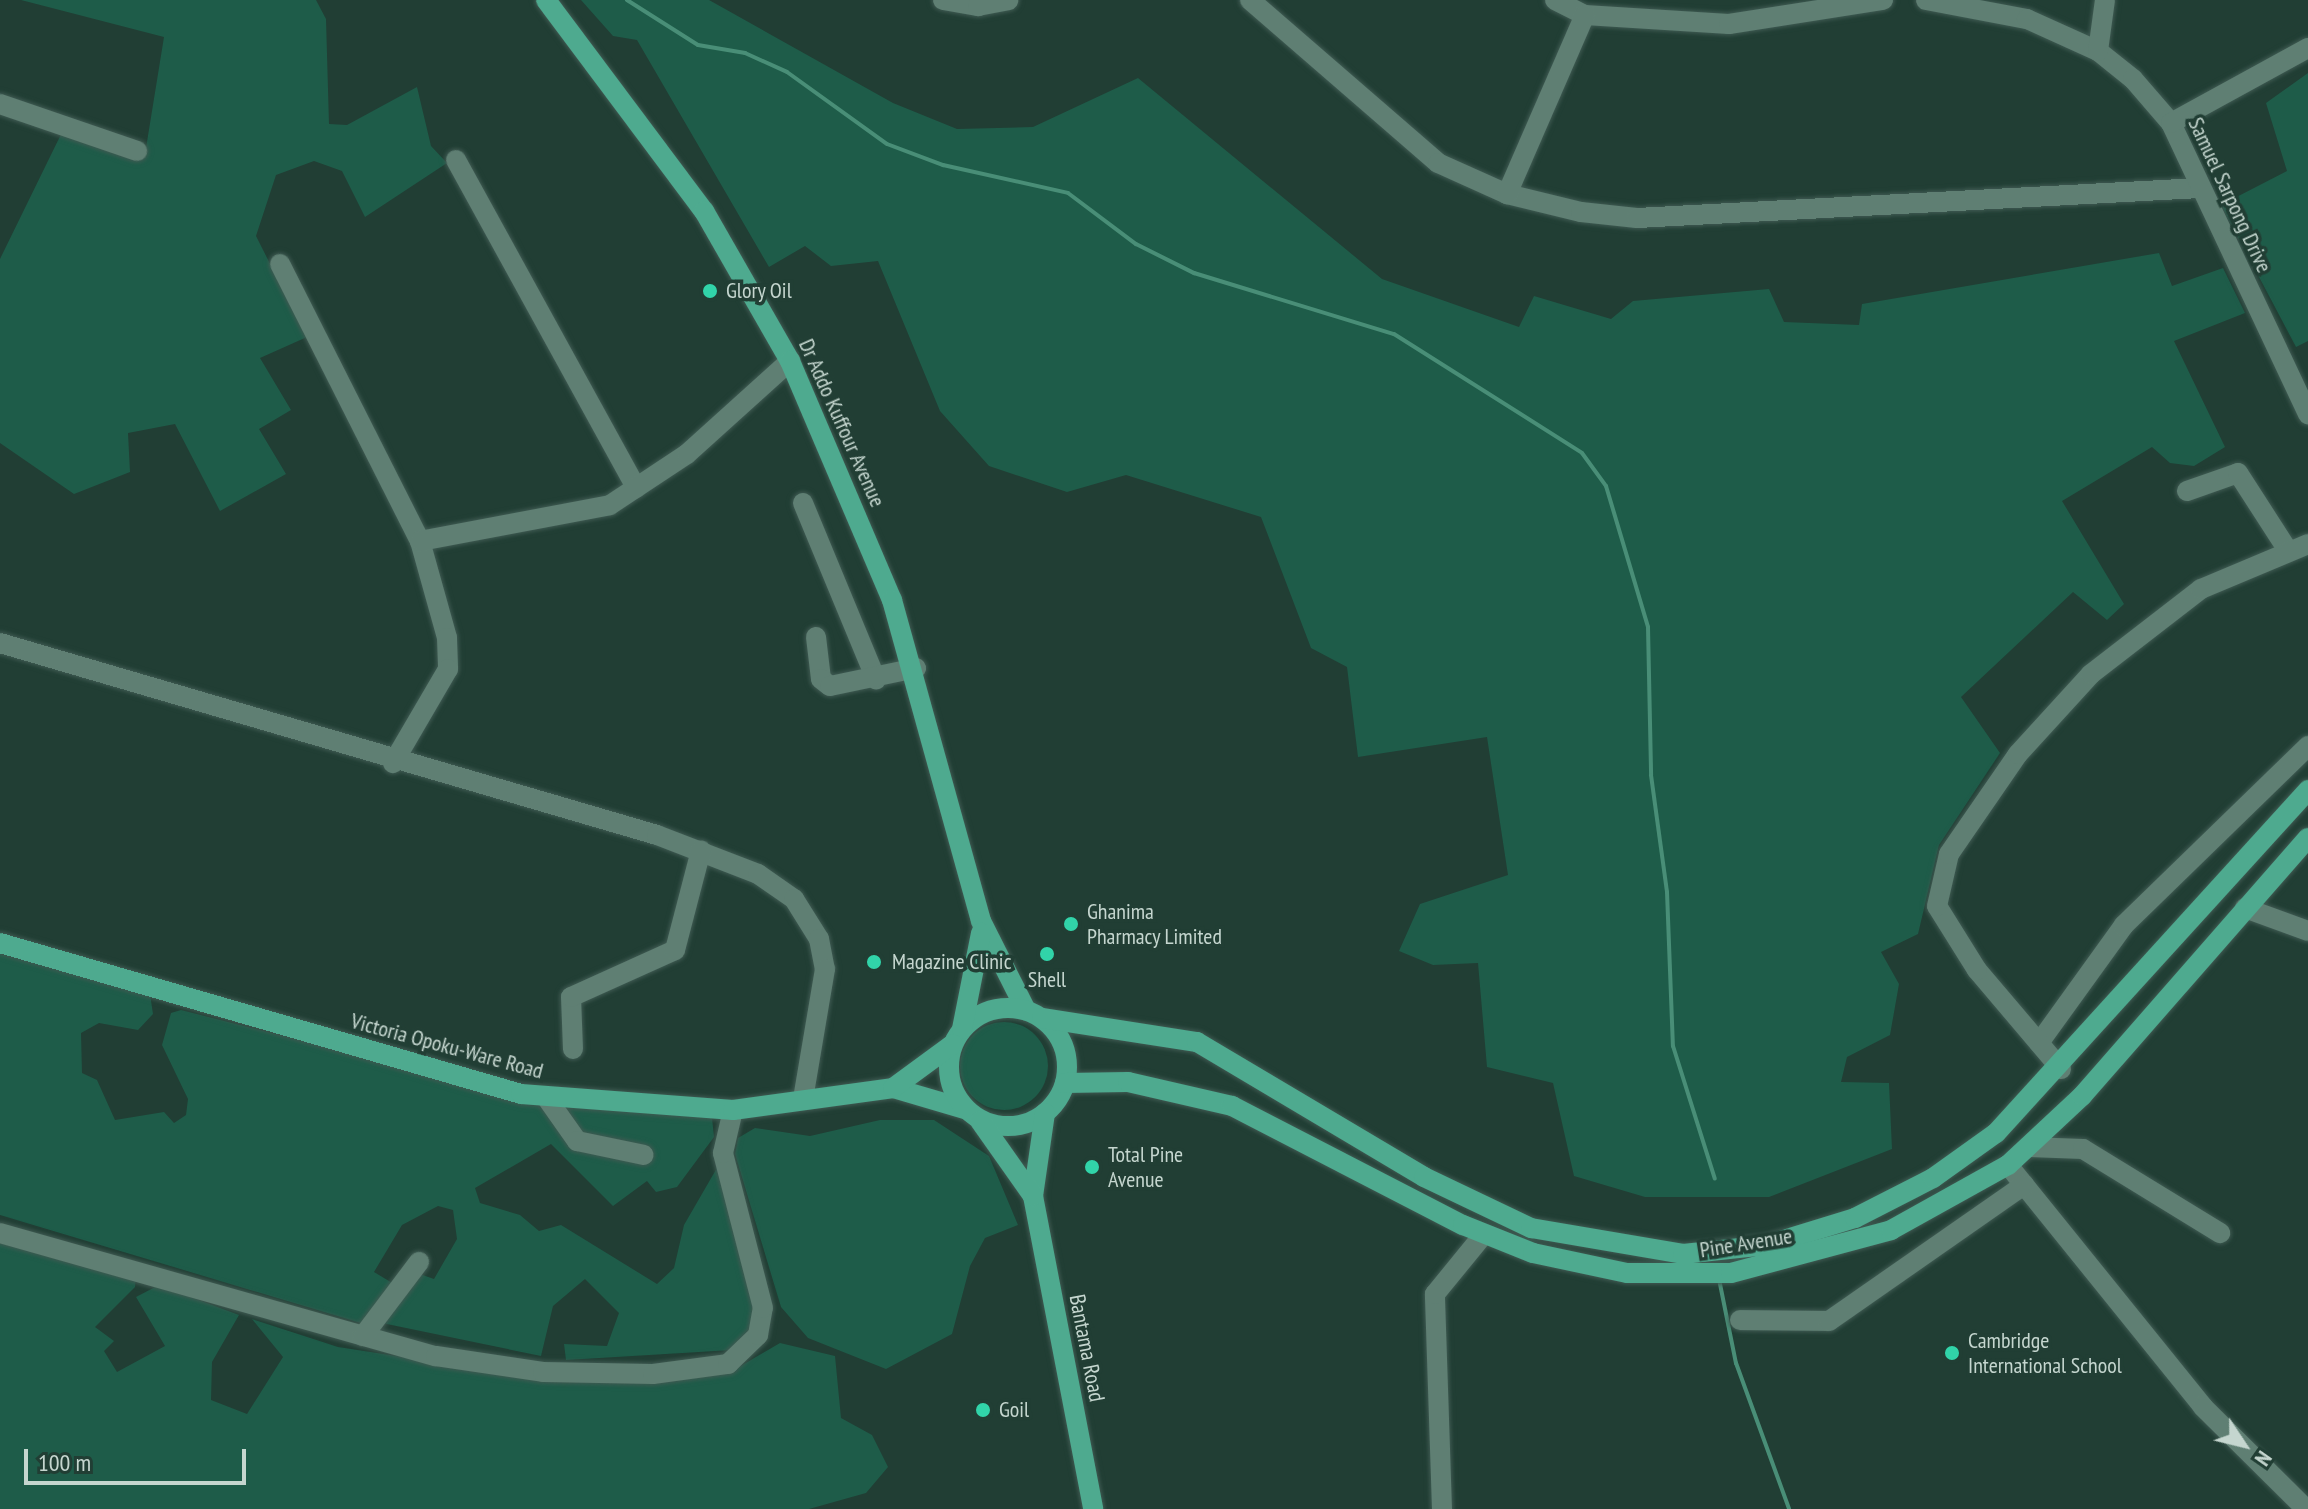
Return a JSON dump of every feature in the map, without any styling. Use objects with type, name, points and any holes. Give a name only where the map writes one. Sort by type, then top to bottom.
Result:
[{"type":"main road","name":"Dr Addo Kuffour Avenue","points":[[546,0],[704,211],[790,361],[916,668],[981,921]]},
{"type":"main road","points":[[893,1088],[996,1009],[1197,1042],[1491,1212],[1531,1228],[1683,1254],[1767,1245],[1855,1218],[1933,1178],[1996,1133],[2061,1069],[2308,790]]},
{"type":"main road","name":"Pine Avenue","points":[[1065,1083],[1128,1082],[1232,1106],[1484,1234],[1627,1273],[1731,1273],[1891,1230],[2008,1165],[2029,1147],[2308,838]]},
{"type":"main road","points":[[981,921],[1034,1014],[1066,1052],[1065,1083],[1045,1113],[1033,1196]]},
{"type":"main road","points":[[981,921],[950,1083],[1033,1196]]},
{"type":"main road","name":"Victoria Opoku-Ware Road","points":[[0,943],[546,1097],[733,1110],[893,1088]]},
{"type":"main road","points":[[893,1088],[928,1092],[972,1114],[1008,1127],[1045,1113]]},
{"type":"main road","name":"Bantama Road","points":[[1033,1196],[1093,1509]]},
{"type":"street","points":[[943,0],[978,6],[1008,0]]},
{"type":"street","points":[[1250,0],[1438,163],[1507,194],[1637,218],[2200,188]]},
{"type":"street","points":[[1555,0],[1585,15],[1729,24],[1853,1],[1883,0]]},
{"type":"street","name":"Samuel Sarpong Drive","points":[[1926,0],[2027,19],[2098,51],[2171,123],[2308,414]]},
{"type":"street","points":[[2098,51],[2105,0]]},
{"type":"street","points":[[1507,194],[1585,15]]},
{"type":"street","points":[[2171,123],[2308,48]]},
{"type":"street","points":[[0,104],[137,151]]},
{"type":"street","points":[[456,160],[636,488]]},
{"type":"street","points":[[280,264],[420,541],[447,638],[448,669],[393,763]]},
{"type":"street","points":[[420,541],[610,505],[687,454],[790,361]]},
{"type":"street","points":[[2187,491],[2238,473],[2287,549]]},
{"type":"street","points":[[803,503],[876,679]]},
{"type":"street","points":[[2061,1069],[1977,970],[1937,906],[1949,854],[2018,754],[2091,674],[2201,589],[2287,549],[2308,544]]},
{"type":"street","points":[[816,637],[821,679],[830,686],[876,679],[916,668]]},
{"type":"street","points":[[0,643],[284,723],[393,763],[701,850],[794,899],[819,939],[825,969],[803,1099]]},
{"type":"street","points":[[2039,1043],[2124,925],[2308,746]]},
{"type":"street","points":[[573,1049],[571,997],[675,950],[701,850]]},
{"type":"street","points":[[2245,908],[2308,931]]},
{"type":"street","points":[[546,1097],[581,1144],[644,1155]]},
{"type":"street","points":[[0,1233],[436,1356],[543,1372],[653,1374],[744,1355],[758,1335],[763,1308],[723,1153],[733,1110]]},
{"type":"street","points":[[2029,1147],[2083,1149],[2220,1233]]},
{"type":"street","points":[[2008,1165],[2203,1407],[2306,1509]]},
{"type":"street","points":[[1740,1320],[1829,1321],[2024,1185]]},
{"type":"street","points":[[1442,1509],[1435,1294],[1484,1234]]},
{"type":"street","points":[[363,1336],[419,1262]]},
{"type":"green space","points":[[21,0],[316,0],[326,19],[329,124],[347,125],[417,87],[431,146],[447,163],[365,217],[342,171],[314,161],[276,175],[256,236],[307,337],[260,358],[291,410],[259,429],[286,474],[220,511],[175,424],[128,433],[130,472],[74,494],[0,443],[0,259],[68,120],[146,148],[164,37]]},
{"type":"green space","points":[[581,0],[709,0],[893,103],[957,129],[1033,127],[1138,78],[1382,279],[1519,327],[1534,296],[1611,319],[1633,301],[1769,289],[1784,322],[1859,325],[1862,304],[2159,253],[2172,286],[2223,268],[2245,313],[2174,341],[2225,447],[2194,466],[2170,463],[2152,447],[2062,501],[2124,604],[2107,620],[2073,592],[1961,697],[2000,753],[1939,845],[1918,934],[1881,952],[1899,984],[1890,1035],[1847,1057],[1841,1082],[1889,1083],[1892,1149],[1769,1197],[1645,1197],[1574,1176],[1553,1083],[1487,1067],[1478,963],[1433,965],[1399,951],[1420,904],[1508,875],[1487,737],[1358,757],[1347,667],[1311,648],[1261,517],[1126,475],[1067,492],[989,466],[940,411],[878,261],[831,266],[805,246],[769,267],[637,40],[613,36]]},
{"type":"green space","points":[[2308,73],[2308,341],[2296,347],[2221,205],[2287,171],[2266,103]]},
{"type":"green space","points":[[0,954],[150,994],[153,1014],[138,1030],[99,1023],[81,1033],[82,1073],[97,1080],[115,1120],[164,1112],[174,1123],[186,1115],[188,1099],[162,1045],[171,1013],[181,1010],[562,1107],[712,1118],[714,1137],[677,1187],[656,1192],[647,1181],[613,1206],[551,1144],[475,1188],[480,1203],[520,1215],[539,1231],[561,1225],[657,1284],[674,1268],[684,1225],[721,1161],[758,1309],[755,1327],[732,1350],[566,1360],[564,1344],[607,1346],[619,1313],[585,1279],[553,1306],[541,1356],[382,1323],[417,1273],[434,1279],[457,1239],[453,1210],[438,1206],[402,1225],[374,1272],[394,1284],[364,1324],[0,1215]]},
{"type":"green space","points":[[1004,1022],[1021,1026],[1035,1035],[1044,1049],[1048,1066],[1044,1083],[1035,1097],[1021,1106],[1004,1110],[987,1106],[973,1097],[964,1083],[960,1066],[964,1049],[973,1035],[987,1026]]},
{"type":"green space","points":[[880,1120],[934,1120],[989,1156],[1018,1225],[985,1238],[970,1266],[952,1334],[886,1369],[808,1338],[781,1307],[735,1154],[738,1138],[755,1128],[810,1136]]},
{"type":"green space","points":[[0,1240],[136,1277],[135,1287],[95,1327],[114,1341],[104,1351],[117,1372],[165,1346],[136,1297],[159,1285],[239,1315],[212,1362],[211,1400],[247,1414],[283,1357],[252,1319],[338,1347],[566,1382],[739,1367],[780,1343],[835,1356],[841,1418],[872,1435],[888,1467],[866,1493],[809,1509],[0,1509]]},
{"type":"waterway","points":[[627,0],[698,45],[745,53],[787,72],[887,144],[943,165],[1068,193],[1136,244],[1194,273],[1394,334],[1582,453],[1606,486],[1648,627],[1651,775],[1667,892],[1673,1046],[1715,1179]]},
{"type":"waterway","points":[[1719,1279],[1736,1363],[1789,1509]]},
{"type":"place","name":"Glory Oil","points":[[710,291]]},
{"type":"place","name":"Ghanima Pharmacy Limited","points":[[1071,924]]},
{"type":"place","name":"Shell","points":[[1047,954]]},
{"type":"place","name":"Magazine Clinic","points":[[874,962]]},
{"type":"place","name":"Total Pine Avenue","points":[[1092,1167]]},
{"type":"place","name":"Cambridge International School","points":[[1952,1353]]},
{"type":"place","name":"Goil","points":[[983,1410]]}]
